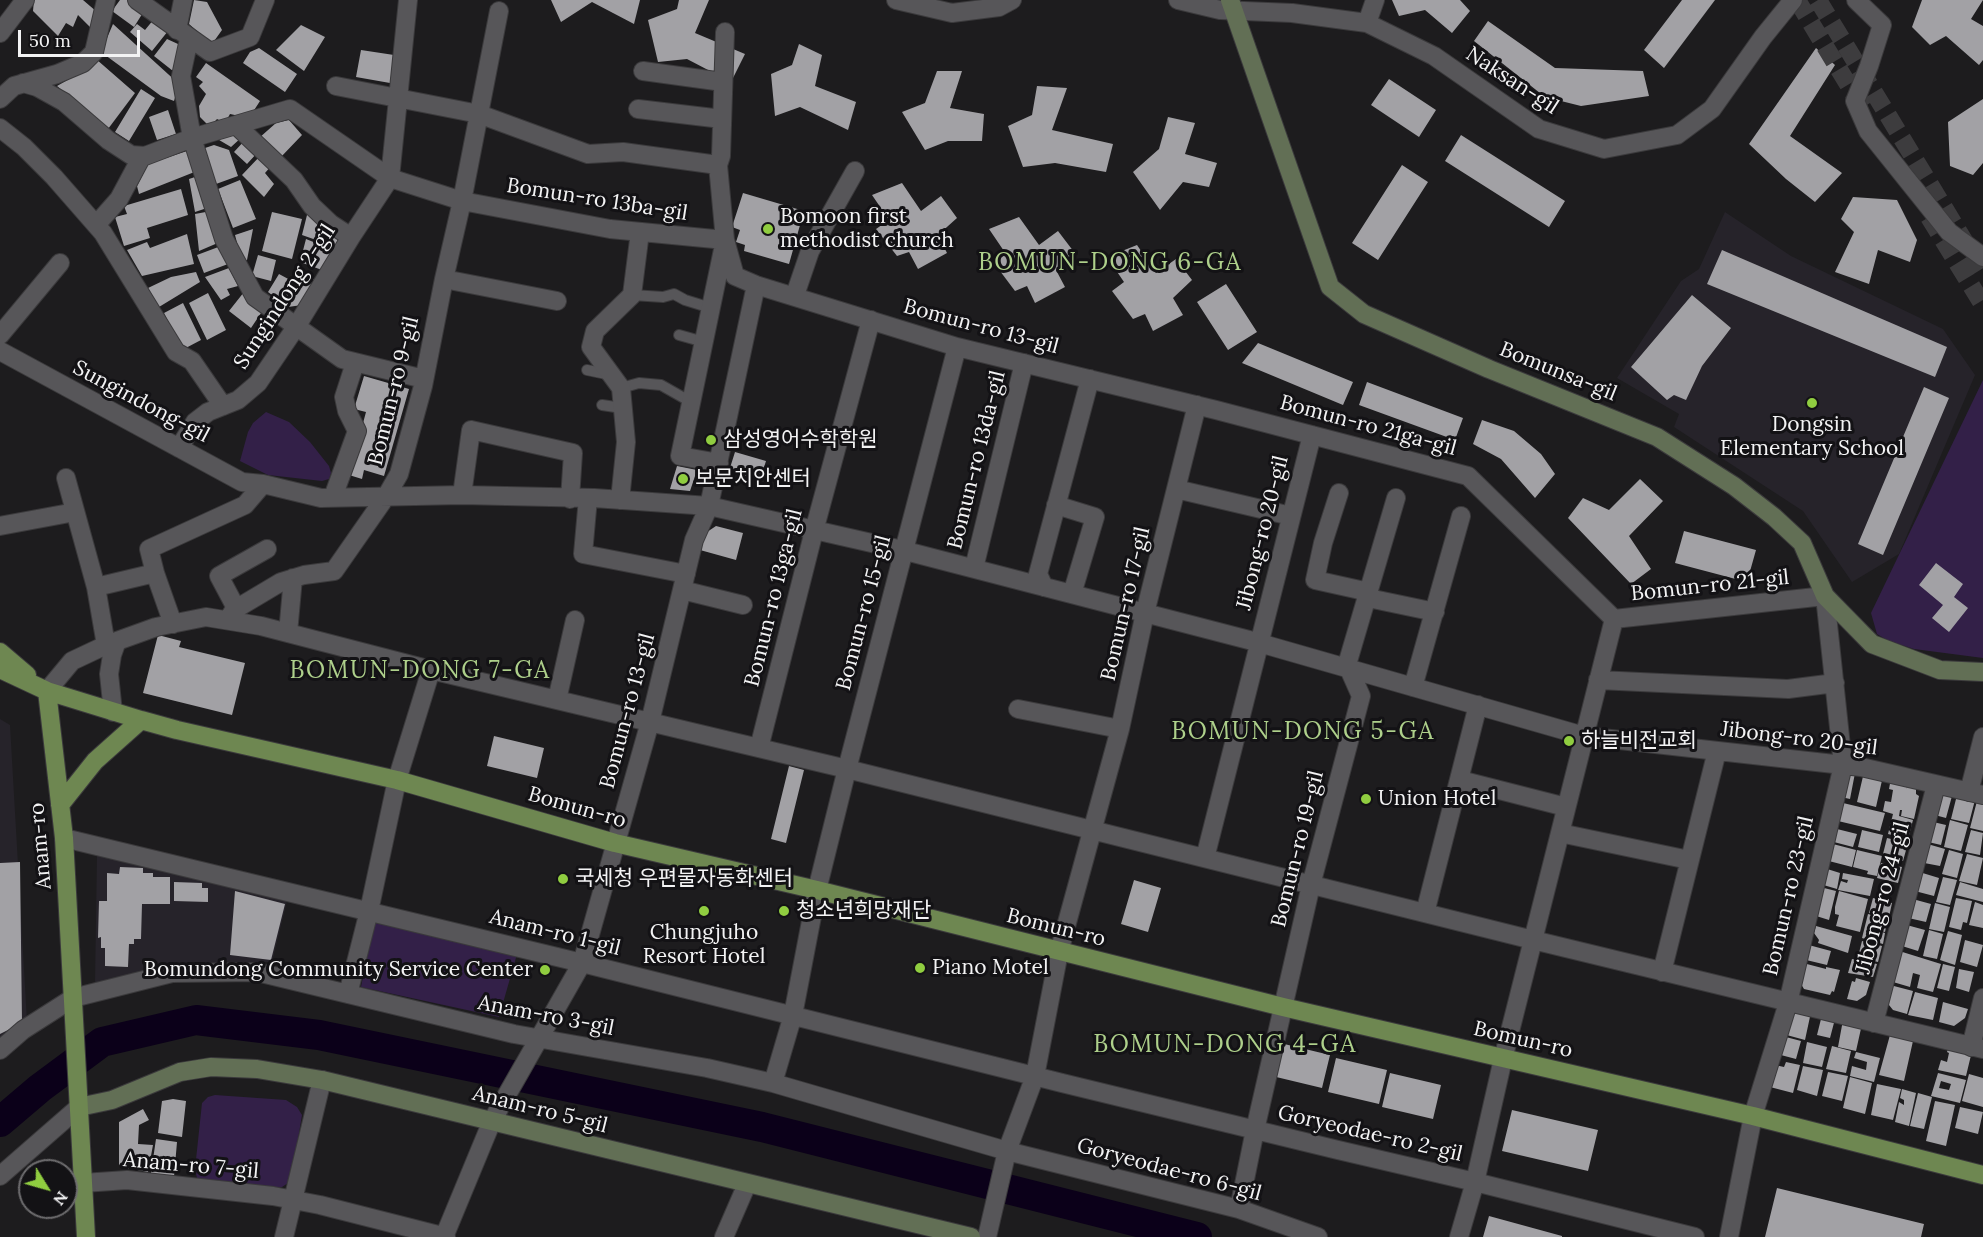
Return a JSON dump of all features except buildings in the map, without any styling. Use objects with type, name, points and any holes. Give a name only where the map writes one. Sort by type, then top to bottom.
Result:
[{"type":"main road","name":"Bomun-ro","points":[[0,652],[47,691]]},
{"type":"main road","name":"Bomun-ro","points":[[0,669],[47,691],[141,720],[397,780],[615,843],[817,890],[1283,1007],[1753,1116],[1983,1175]]},
{"type":"main road","name":"Anam-ro","points":[[47,691],[64,838],[79,1107]]},
{"type":"main road","points":[[60,805],[95,761],[141,720]]},
{"type":"main road","points":[[79,1107],[86,1237]]},
{"type":"street","points":[[0,33],[25,0]]},
{"type":"street","points":[[0,99],[14,86],[57,74],[83,63],[94,52],[106,0]]},
{"type":"street","points":[[137,0],[210,52],[250,37],[265,0]]},
{"type":"street","points":[[183,0],[181,76],[192,138],[224,239],[255,297],[342,359],[424,379]]},
{"type":"street","points":[[896,0],[952,13],[999,7],[1009,1]]},
{"type":"street","name":"Naksan-gil","points":[[1178,0],[1231,6],[1294,6],[1367,23],[1396,35],[1434,56],[1539,129],[1604,150],[1677,135],[1712,109],[1762,37],[1793,0]]},
{"type":"street","points":[[1367,23],[1375,0]]},
{"type":"street","points":[[1857,0],[1882,25],[1869,66],[1854,100],[1868,131],[1948,232],[1983,257]]},
{"type":"street","name":"Sungindong 2-gil","points":[[179,448],[195,422],[208,412],[238,400],[258,383],[390,178],[398,97],[402,2]]},
{"type":"street","name":"Bomunsa-gil","points":[[1231,6],[1287,158],[1330,287],[1364,314],[1489,369],[1657,436],[1734,486],[1774,517],[1802,543],[1825,596],[1872,645],[1940,670],[1983,672]]},
{"type":"street","name":"Bomun-ro 9-gil","points":[[232,614],[281,582],[334,570],[387,495],[399,474],[424,379],[499,11]]},
{"type":"street","points":[[718,165],[725,32]]},
{"type":"street","points":[[643,70],[723,82]]},
{"type":"street","points":[[22,83],[37,87],[64,102],[108,140],[131,155],[142,156],[192,138],[290,109],[390,178],[462,201]]},
{"type":"street","points":[[336,86],[479,114]]},
{"type":"street","points":[[638,109],[722,119]]},
{"type":"street","name":"Bomun-ro 13ba-gil","points":[[479,114],[588,154],[623,152],[718,165]]},
{"type":"street","points":[[236,125],[294,180],[312,206],[331,224],[351,237]]},
{"type":"street","points":[[0,128],[46,169],[104,233],[176,352],[192,361],[223,406]]},
{"type":"street","points":[[96,225],[119,199],[142,156]]},
{"type":"street","name":"Bomun-ro 13-gil","points":[[718,165],[725,240],[735,276],[756,285],[957,347],[1197,405]]},
{"type":"street","points":[[795,296],[810,250],[855,171]]},
{"type":"street","name":"Bomun-ro 13ba-gil","points":[[462,201],[610,229],[725,240]]},
{"type":"street","points":[[620,500],[626,442],[622,408],[616,381],[591,347],[595,331],[632,295],[640,232]]},
{"type":"street","name":"Bomun-ro 13-gil","points":[[719,463],[680,456],[725,240]]},
{"type":"street","points":[[0,334],[60,264]]},
{"type":"street","points":[[444,279],[557,301]]},
{"type":"street","name":"Bomun-ro 13-gil","points":[[445,1237],[492,1121],[582,963],[650,722],[694,540],[709,506],[756,285]]},
{"type":"street","name":"Bomun-ro 13ga-gil","points":[[759,748],[870,320]]},
{"type":"street","name":"Bomun-ro 15-gil","points":[[817,890],[957,347]]},
{"type":"street","name":"Sungindong-gil","points":[[0,351],[242,482],[263,483],[321,498],[387,495],[579,498]]},
{"type":"street","points":[[333,497],[357,431],[346,411],[344,397],[355,363]]},
{"type":"street","name":"Bomun-ro 13da-gil","points":[[974,568],[1024,363]]},
{"type":"street","points":[[1044,587],[1038,574],[1090,379]]},
{"type":"street","name":"Bomun-ro 21ga-gil","points":[[1197,405],[1468,476],[1614,619]]},
{"type":"street","name":"Bomun-ro 17-gil","points":[[987,1237],[1007,1151],[1035,1076],[1059,952],[1120,729],[1145,613],[1197,405]]},
{"type":"street","points":[[462,495],[471,430],[573,453],[583,554],[684,582],[743,604]]},
{"type":"street","name":"Jibong-ro 20-gil","points":[[1259,643],[1312,435]]},
{"type":"street","points":[[66,478],[112,643],[109,674],[113,712]]},
{"type":"street","points":[[173,624],[149,549],[245,505],[263,483]]},
{"type":"street","points":[[1176,489],[1291,516]]},
{"type":"street","points":[[1339,493],[1323,543],[1315,580],[1360,590],[1373,599],[1435,612]]},
{"type":"street","name":"Bomun-ro 13da-gil","points":[[579,498],[709,506],[904,550],[1145,613]]},
{"type":"street","points":[[1347,668],[1396,498]]},
{"type":"street","points":[[1056,505],[1095,517],[1072,594]]},
{"type":"street","points":[[0,526],[75,512]]},
{"type":"street","points":[[1413,687],[1461,516]]},
{"type":"street","points":[[232,614],[219,576],[267,549]]},
{"type":"street","points":[[96,587],[155,573]]},
{"type":"street","points":[[288,633],[293,578]]},
{"type":"street","name":"Bomun-ro 21-gil","points":[[1460,1237],[1614,619],[1825,596]]},
{"type":"street","name":"Bomun-ro 23-gil","points":[[1753,1116],[1788,1003],[1843,765],[1825,596]]},
{"type":"street","name":"Jibong-ro 20-gil","points":[[1145,613],[1259,643],[1584,736],[1861,767],[1976,794],[1983,737]]},
{"type":"street","points":[[47,691],[72,661],[112,643],[156,627],[232,614],[261,626],[431,670],[847,769],[1977,1048],[1983,998]]},
{"type":"street","points":[[557,700],[575,620]]},
{"type":"street","points":[[1205,858],[1259,643]]},
{"type":"street","name":"Bomun-ro 19-gil","points":[[1283,1007],[1311,885],[1361,696],[1347,668]]},
{"type":"street","points":[[348,994],[369,911],[397,780],[431,670]]},
{"type":"street","points":[[1598,680],[1788,689],[1834,683]]},
{"type":"street","points":[[1425,913],[1478,705]]},
{"type":"street","points":[[1018,709],[1120,729]]},
{"type":"street","points":[[1662,972],[1717,751]]},
{"type":"street","points":[[1460,780],[1566,807]]},
{"type":"street","name":"Jibong-ro 24-gil","points":[[1874,1023],[1936,785]]},
{"type":"street","points":[[1560,833],[1689,860]]},
{"type":"street","name":"Anam-ro 1-gil","points":[[64,838],[582,963],[1035,1076]]},
{"type":"street","points":[[773,1083],[793,1015],[817,890]]},
{"type":"street","name":"Anam-ro 3-gil","points":[[0,1050],[23,1030],[73,998],[172,973],[257,972],[514,1034],[707,1068],[773,1083],[1007,1151]]},
{"type":"street","points":[[1239,1209],[1283,1007]]},
{"type":"street","name":"Anam-ro 5-gil","points":[[79,1107],[112,1100],[180,1072],[211,1067],[257,1069],[322,1080],[970,1237]]},
{"type":"street","name":"Goryeodae-ro 2-gil","points":[[1035,1076],[1695,1237]]},
{"type":"street","points":[[284,1237],[322,1080]]},
{"type":"street","points":[[0,1176],[79,1107]]},
{"type":"street","points":[[1729,1237],[1753,1116]]},
{"type":"street","name":"Goryeodae-ro 6-gil","points":[[1007,1151],[1239,1209],[1318,1237]]},
{"type":"street","name":"Anam-ro 7-gil","points":[[83,1183],[127,1180],[273,1196],[445,1237]]},
{"type":"street","points":[[724,1237],[747,1184]]},
{"type":"lane","points":[[632,295],[663,297],[674,294],[711,308]]},
{"type":"lane","points":[[679,335],[704,342]]},
{"type":"lane","points":[[587,370],[616,381],[661,385],[691,402]]},
{"type":"lane","points":[[602,405],[622,408]]},
{"type":"shaded area","name":"Dongsin Elementary School","points":[[1725,212],[1791,256],[1943,329],[1975,375],[1899,554],[1852,582],[1803,511],[1674,427],[1679,414],[1617,378],[1681,281],[1699,269]]},
{"type":"shaded area","points":[[1983,380],[1983,658],[1914,649],[1887,640],[1877,634],[1871,613]]},
{"type":"shaded area","points":[[266,412],[289,422],[310,442],[329,466],[331,473],[329,479],[322,481],[268,475],[240,461],[248,432],[253,423]]},
{"type":"shaded area","points":[[0,719],[10,725],[27,1021],[0,1043]]},
{"type":"shaded area","points":[[97,855],[287,901],[272,962],[187,964],[95,983]]},
{"type":"shaded area","points":[[374,921],[517,954],[499,1017],[361,987]]},
{"type":"shaded area","points":[[215,1095],[286,1100],[297,1107],[302,1115],[292,1175],[288,1183],[275,1188],[201,1181],[197,1178],[195,1169],[202,1103],[208,1097]]},
{"type":"waterway","points":[[0,1122],[40,1088],[102,1042],[196,1020],[319,1035],[762,1127],[1197,1237]]},
{"type":"tunnel","points":[[1797,0],[1863,109]]},
{"type":"tunnel","points":[[1818,0],[1983,272]]},
{"type":"tunnel","points":[[1929,217],[1983,305]]},
{"type":"place","name":"Bomoon first methodist church","points":[[768,229]]},
{"type":"place","name":"Dongsin Elementary School","points":[[1812,403]]},
{"type":"place","name":"삼성영어수학학원","points":[[711,440]]},
{"type":"place","name":"보문치안센터","points":[[683,479]]},
{"type":"place","name":"하늘비전교회","points":[[1569,741]]},
{"type":"place","name":"Union Hotel","points":[[1366,799]]},
{"type":"place","name":"국세청 우편물자동화센터","points":[[563,879]]},
{"type":"place","name":"Chungjuho Resort Hotel","points":[[704,911]]},
{"type":"place","name":"청소년희망재단","points":[[784,911]]},
{"type":"place","name":"Piano Motel","points":[[920,968]]},
{"type":"place","name":"Bomundong Community Service Center","points":[[545,970]]},
{"type":"district","name":"BOMUN-DONG 6-GA","points":[[1110,263]]},
{"type":"district","name":"BOMUN-DONG 7-GA","points":[[420,671]]},
{"type":"district","name":"BOMUN-DONG 5-GA","points":[[1303,732]]},
{"type":"district","name":"BOMUN-DONG 4-GA","points":[[1225,1045]]}]
